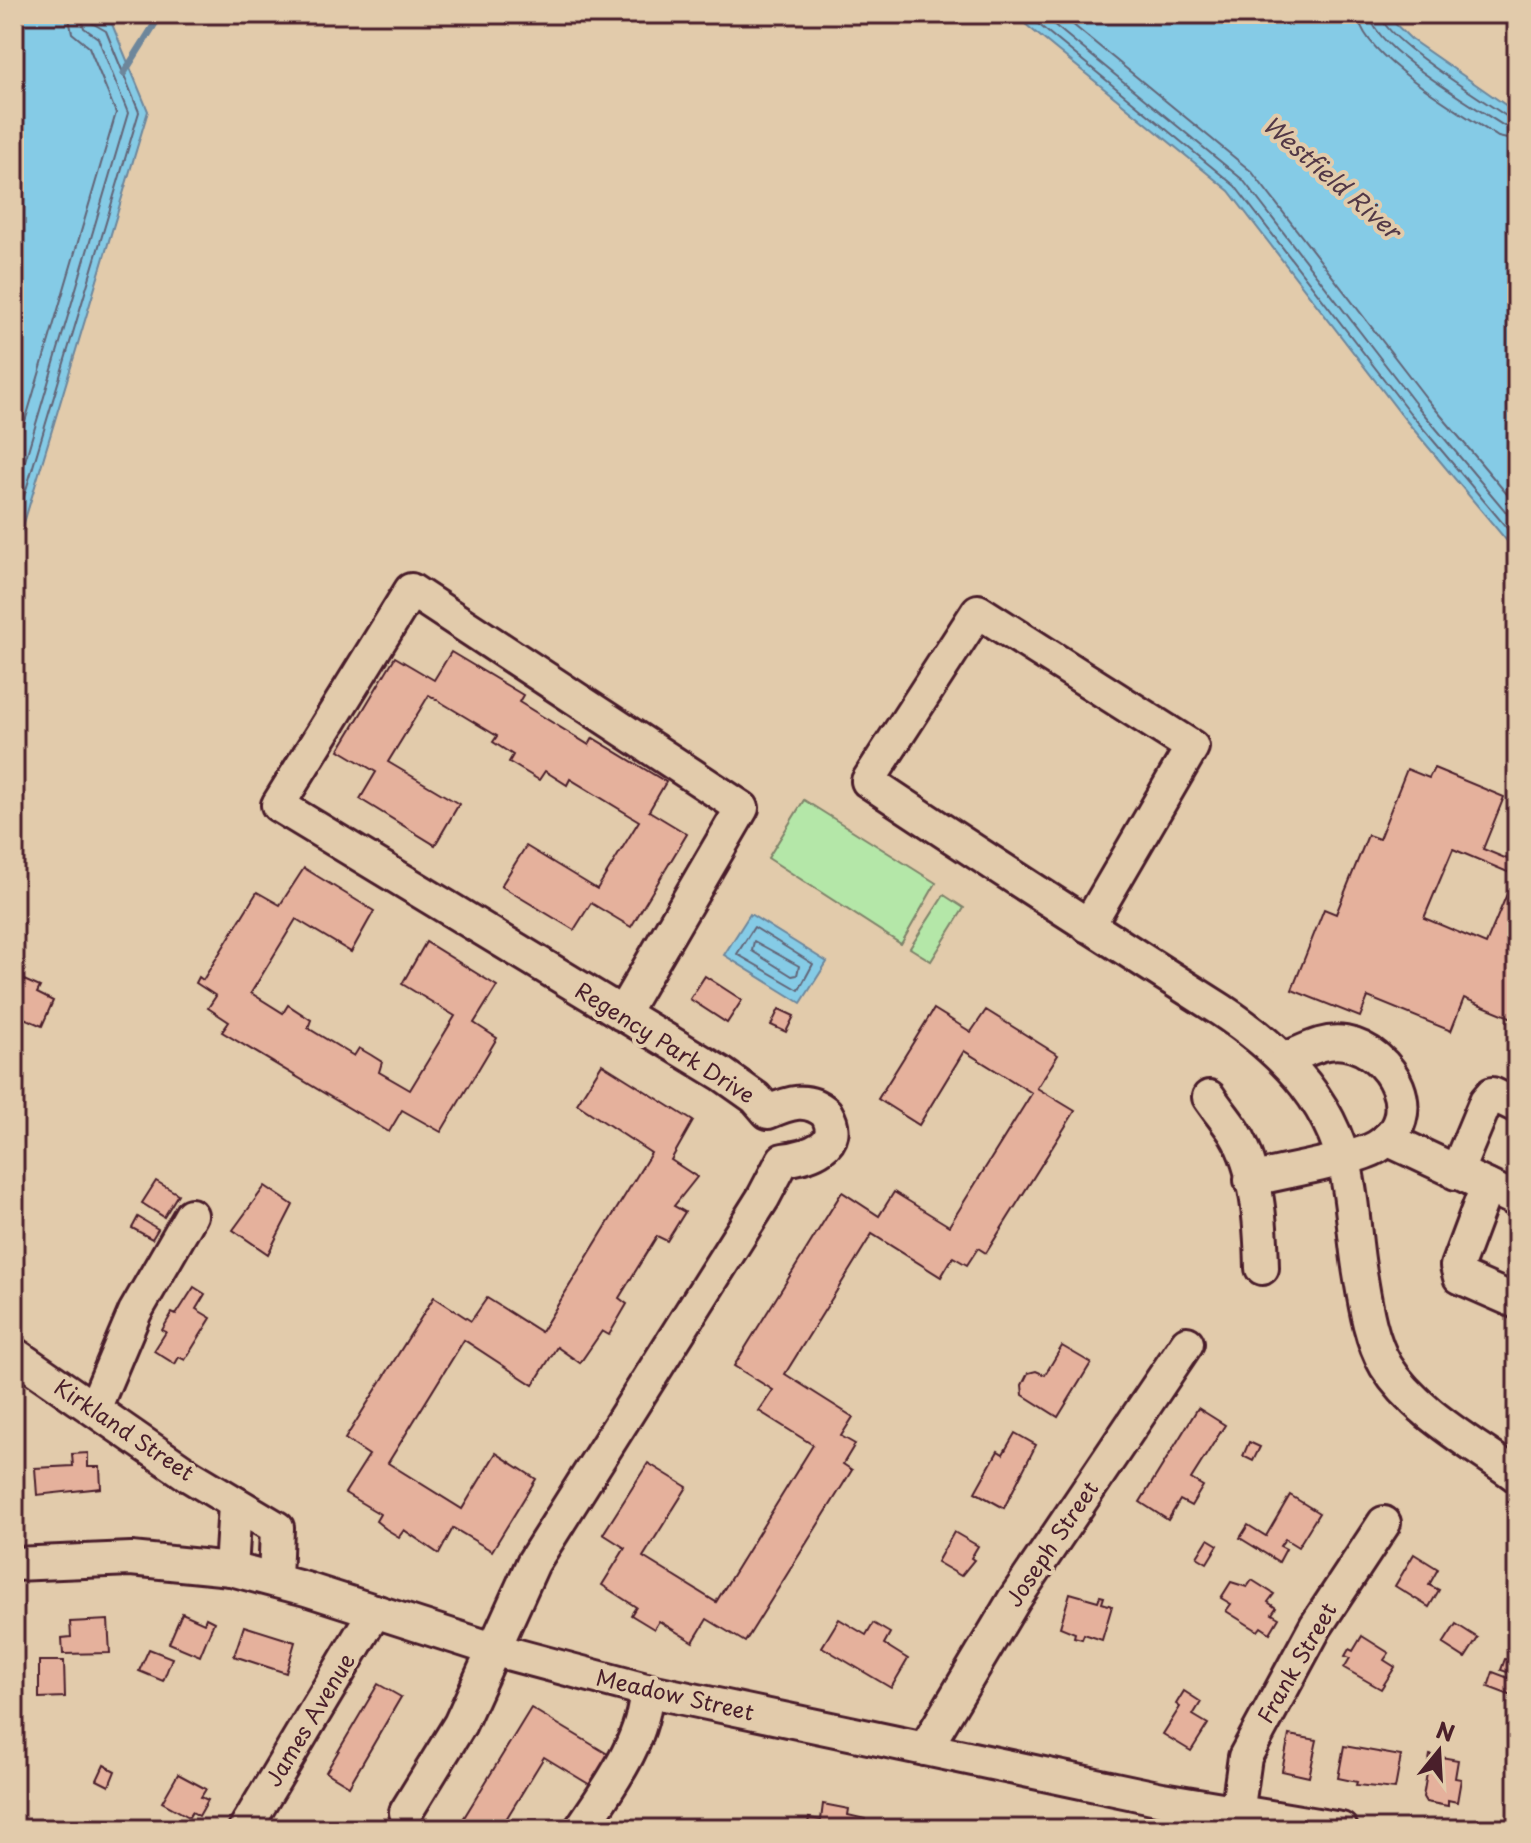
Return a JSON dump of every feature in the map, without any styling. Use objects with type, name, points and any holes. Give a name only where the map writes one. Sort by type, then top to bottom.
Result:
[{"type":"street","name":"Regency Park Drive","points":[[406,1812],[460,1724],[533,1563],[756,1210],[783,1160],[821,1150],[830,1137],[829,1117],[819,1107],[797,1102],[768,1112],[745,1089],[278,805],[411,590],[742,808],[622,1014]]},
{"type":"street","points":[[1088,926],[1192,747],[978,611],[868,781],[1088,926],[1235,1019],[1286,1059],[1313,1094],[1343,1156],[1366,1305],[1385,1363],[1428,1410],[1517,1476]]},
{"type":"street","points":[[1251,1180],[1375,1148],[1387,1139],[1400,1120],[1403,1104],[1398,1080],[1376,1059],[1346,1043],[1323,1043],[1286,1059]]},
{"type":"street","points":[[1456,1173],[1486,1101],[1492,1094],[1517,1106]]},
{"type":"street","points":[[1209,1097],[1237,1135],[1251,1180],[1261,1230],[1262,1268]]},
{"type":"street","points":[[1387,1139],[1517,1200]]},
{"type":"street","points":[[1487,1186],[1457,1266],[1460,1277],[1517,1302]]},
{"type":"street","points":[[94,1409],[135,1312],[191,1215]]},
{"type":"street","name":"Joseph Street","points":[[925,1749],[1014,1600],[1187,1343]]},
{"type":"street","name":"Kirkland Street","points":[[14,1354],[235,1505],[277,1528],[275,1580]]},
{"type":"street","points":[[231,1569],[235,1505]]},
{"type":"street","name":"Frank Street","points":[[1237,1814],[1245,1757],[1316,1626],[1384,1523]]},
{"type":"street","name":"Meadow Street","points":[[14,1564],[131,1559],[231,1569],[496,1650],[646,1690],[1237,1814],[1341,1829]]},
{"type":"street","name":"James Avenue","points":[[245,1829],[375,1611]]},
{"type":"street","points":[[581,1829],[625,1759],[645,1711],[646,1690]]},
{"type":"green space","points":[[804,800],[936,883],[901,944],[768,858]]},
{"type":"green space","points":[[944,895],[964,908],[931,961],[910,948]]},
{"type":"water","points":[[14,14],[91,14],[112,24],[148,111],[14,556]]},
{"type":"water","name":"Westfield River","points":[[1013,14],[1385,14],[1412,40],[1517,113],[1517,553],[1404,418],[1229,191]]},
{"type":"water","points":[[750,914],[827,962],[801,1003],[724,955]]},
{"type":"building","points":[[451,652],[523,695],[519,702],[589,745],[593,738],[666,782],[649,811],[687,834],[631,927],[591,903],[574,930],[501,886],[526,846],[597,889],[639,821],[570,779],[567,785],[545,771],[539,780],[509,762],[513,755],[493,742],[497,736],[429,695],[388,762],[459,804],[435,845],[360,799],[376,772],[339,750],[395,657],[434,680]]},
{"type":"building","points":[[1434,768],[1504,797],[1483,849],[1517,863],[1517,1020],[1464,998],[1451,1031],[1368,997],[1360,1017],[1292,990],[1324,909],[1336,914],[1368,835],[1379,839],[1407,769],[1429,778]],"holes":[[[1453,849],[1515,875],[1486,944],[1424,918]]]},
{"type":"building","points":[[304,868],[374,911],[351,952],[296,919],[251,993],[283,1013],[288,1005],[311,1020],[308,1028],[354,1056],[359,1048],[371,1055],[382,1062],[379,1072],[410,1090],[455,1016],[402,984],[426,942],[497,986],[474,1023],[497,1038],[441,1132],[402,1110],[389,1132],[222,1032],[229,1022],[208,1008],[216,996],[196,983],[199,977],[203,980],[257,892],[280,905]]},
{"type":"building","points":[[705,976],[742,1000],[727,1023],[690,999]]},
{"type":"building","points":[[17,977],[40,987],[37,993],[53,1001],[42,1026],[17,1015],[20,1009],[14,1006],[14,984]]},
{"type":"building","points":[[779,1009],[794,1016],[786,1032],[771,1025]]},
{"type":"building","points":[[934,1009],[971,1032],[986,1010],[1058,1055],[1037,1088],[1075,1111],[986,1253],[978,1248],[967,1265],[953,1257],[941,1277],[872,1234],[785,1374],[853,1417],[841,1436],[855,1444],[843,1464],[852,1470],[745,1642],[707,1619],[693,1642],[659,1621],[654,1629],[631,1615],[636,1607],[602,1585],[625,1548],[603,1534],[648,1463],[687,1487],[643,1557],[716,1602],[813,1445],[759,1411],[773,1390],[734,1366],[842,1192],[879,1216],[894,1192],[949,1226],[1032,1093],[964,1051],[919,1125],[878,1099]]},
{"type":"building","points":[[602,1064],[693,1121],[671,1160],[697,1177],[674,1206],[685,1212],[667,1241],[657,1236],[619,1298],[627,1304],[609,1335],[602,1331],[580,1363],[557,1347],[533,1385],[464,1340],[388,1463],[462,1509],[496,1453],[536,1479],[492,1551],[453,1528],[439,1554],[404,1530],[399,1537],[386,1529],[376,1521],[380,1514],[345,1493],[369,1455],[345,1439],[434,1297],[471,1321],[487,1298],[541,1332],[651,1153],[577,1104]]},
{"type":"building","points":[[156,1181],[178,1194],[164,1217],[142,1203]]},
{"type":"building","points":[[265,1186],[293,1205],[268,1254],[233,1230]]},
{"type":"building","points":[[138,1217],[158,1229],[152,1239],[132,1228]]},
{"type":"building","points":[[194,1287],[205,1294],[196,1309],[211,1318],[185,1360],[179,1357],[175,1364],[154,1351],[166,1332],[162,1330],[172,1313],[176,1315]]},
{"type":"building","points":[[1062,1346],[1091,1363],[1058,1417],[1023,1395],[1022,1385],[1028,1373],[1036,1371],[1045,1375]]},
{"type":"building","points":[[1198,1408],[1225,1425],[1191,1479],[1203,1486],[1191,1506],[1180,1500],[1168,1520],[1140,1502]]},
{"type":"building","points":[[1015,1433],[1036,1445],[1004,1508],[975,1492],[998,1451],[1003,1454]]},
{"type":"building","points":[[1249,1442],[1260,1447],[1253,1461],[1243,1456]]},
{"type":"building","points":[[88,1453],[88,1467],[100,1467],[101,1488],[37,1495],[35,1468],[73,1466],[72,1454]]},
{"type":"building","points":[[1290,1495],[1319,1513],[1298,1547],[1285,1539],[1280,1546],[1286,1549],[1279,1562],[1240,1538],[1248,1525],[1266,1536]]},
{"type":"building","points":[[954,1532],[978,1546],[971,1558],[974,1560],[961,1576],[937,1562]]},
{"type":"building","points":[[1208,1539],[1218,1545],[1207,1563],[1197,1557]]},
{"type":"building","points":[[1414,1554],[1438,1569],[1429,1585],[1439,1590],[1429,1607],[1395,1586]]},
{"type":"building","points":[[1252,1580],[1274,1594],[1268,1602],[1276,1608],[1272,1614],[1279,1618],[1270,1633],[1261,1627],[1258,1631],[1226,1611],[1231,1604],[1221,1598],[1231,1582],[1247,1587]]},
{"type":"building","points":[[1070,1593],[1098,1601],[1100,1596],[1104,1597],[1102,1603],[1112,1606],[1102,1640],[1084,1634],[1082,1639],[1074,1637],[1075,1633],[1060,1627]]},
{"type":"building","points":[[182,1613],[204,1623],[206,1618],[214,1622],[200,1656],[169,1643]]},
{"type":"building","points":[[839,1619],[866,1635],[873,1623],[890,1633],[884,1644],[908,1659],[891,1688],[822,1647]]},
{"type":"building","points":[[108,1620],[110,1653],[63,1654],[62,1638],[71,1637],[70,1622]]},
{"type":"building","points":[[1456,1624],[1478,1638],[1465,1658],[1443,1644]]},
{"type":"building","points":[[244,1626],[295,1642],[286,1673],[234,1656]]},
{"type":"building","points":[[1362,1636],[1389,1653],[1384,1660],[1395,1667],[1381,1689],[1344,1668],[1350,1658],[1345,1656],[1349,1649],[1353,1651]]},
{"type":"building","points":[[149,1649],[172,1658],[163,1681],[139,1671]]},
{"type":"building","points":[[1505,1659],[1517,1663],[1515,1697],[1488,1687],[1493,1672],[1511,1679],[1513,1674],[1501,1670]]},
{"type":"building","points":[[39,1661],[64,1661],[65,1697],[39,1698]]},
{"type":"building","points":[[378,1684],[401,1697],[349,1786],[326,1772]]},
{"type":"building","points":[[1184,1691],[1201,1702],[1193,1715],[1208,1724],[1191,1751],[1163,1734],[1180,1707],[1176,1704]]},
{"type":"building","points":[[531,1708],[611,1756],[592,1786],[544,1757],[500,1829],[457,1829]]},
{"type":"building","points":[[1289,1735],[1317,1740],[1309,1777],[1282,1771]]},
{"type":"building","points":[[1344,1746],[1401,1756],[1395,1789],[1356,1785],[1357,1782],[1338,1778]]},
{"type":"building","points":[[1430,1755],[1458,1760],[1455,1778],[1461,1779],[1457,1802],[1448,1800],[1448,1806],[1426,1802],[1423,1797]]},
{"type":"building","points":[[104,1765],[115,1771],[109,1786],[97,1780]]},
{"type":"building","points":[[178,1774],[206,1789],[201,1797],[208,1800],[199,1816],[192,1812],[189,1817],[162,1802]]},
{"type":"building","points":[[823,1804],[849,1809],[848,1815],[865,1819],[863,1829],[807,1829],[809,1818],[821,1820]]},
{"type":"building","points":[[326,1818],[344,1829],[320,1829]]},
{"type":"building","points":[[99,1820],[113,1829],[94,1829]]},
{"type":"waterway","points":[[124,73],[161,14]]}]
